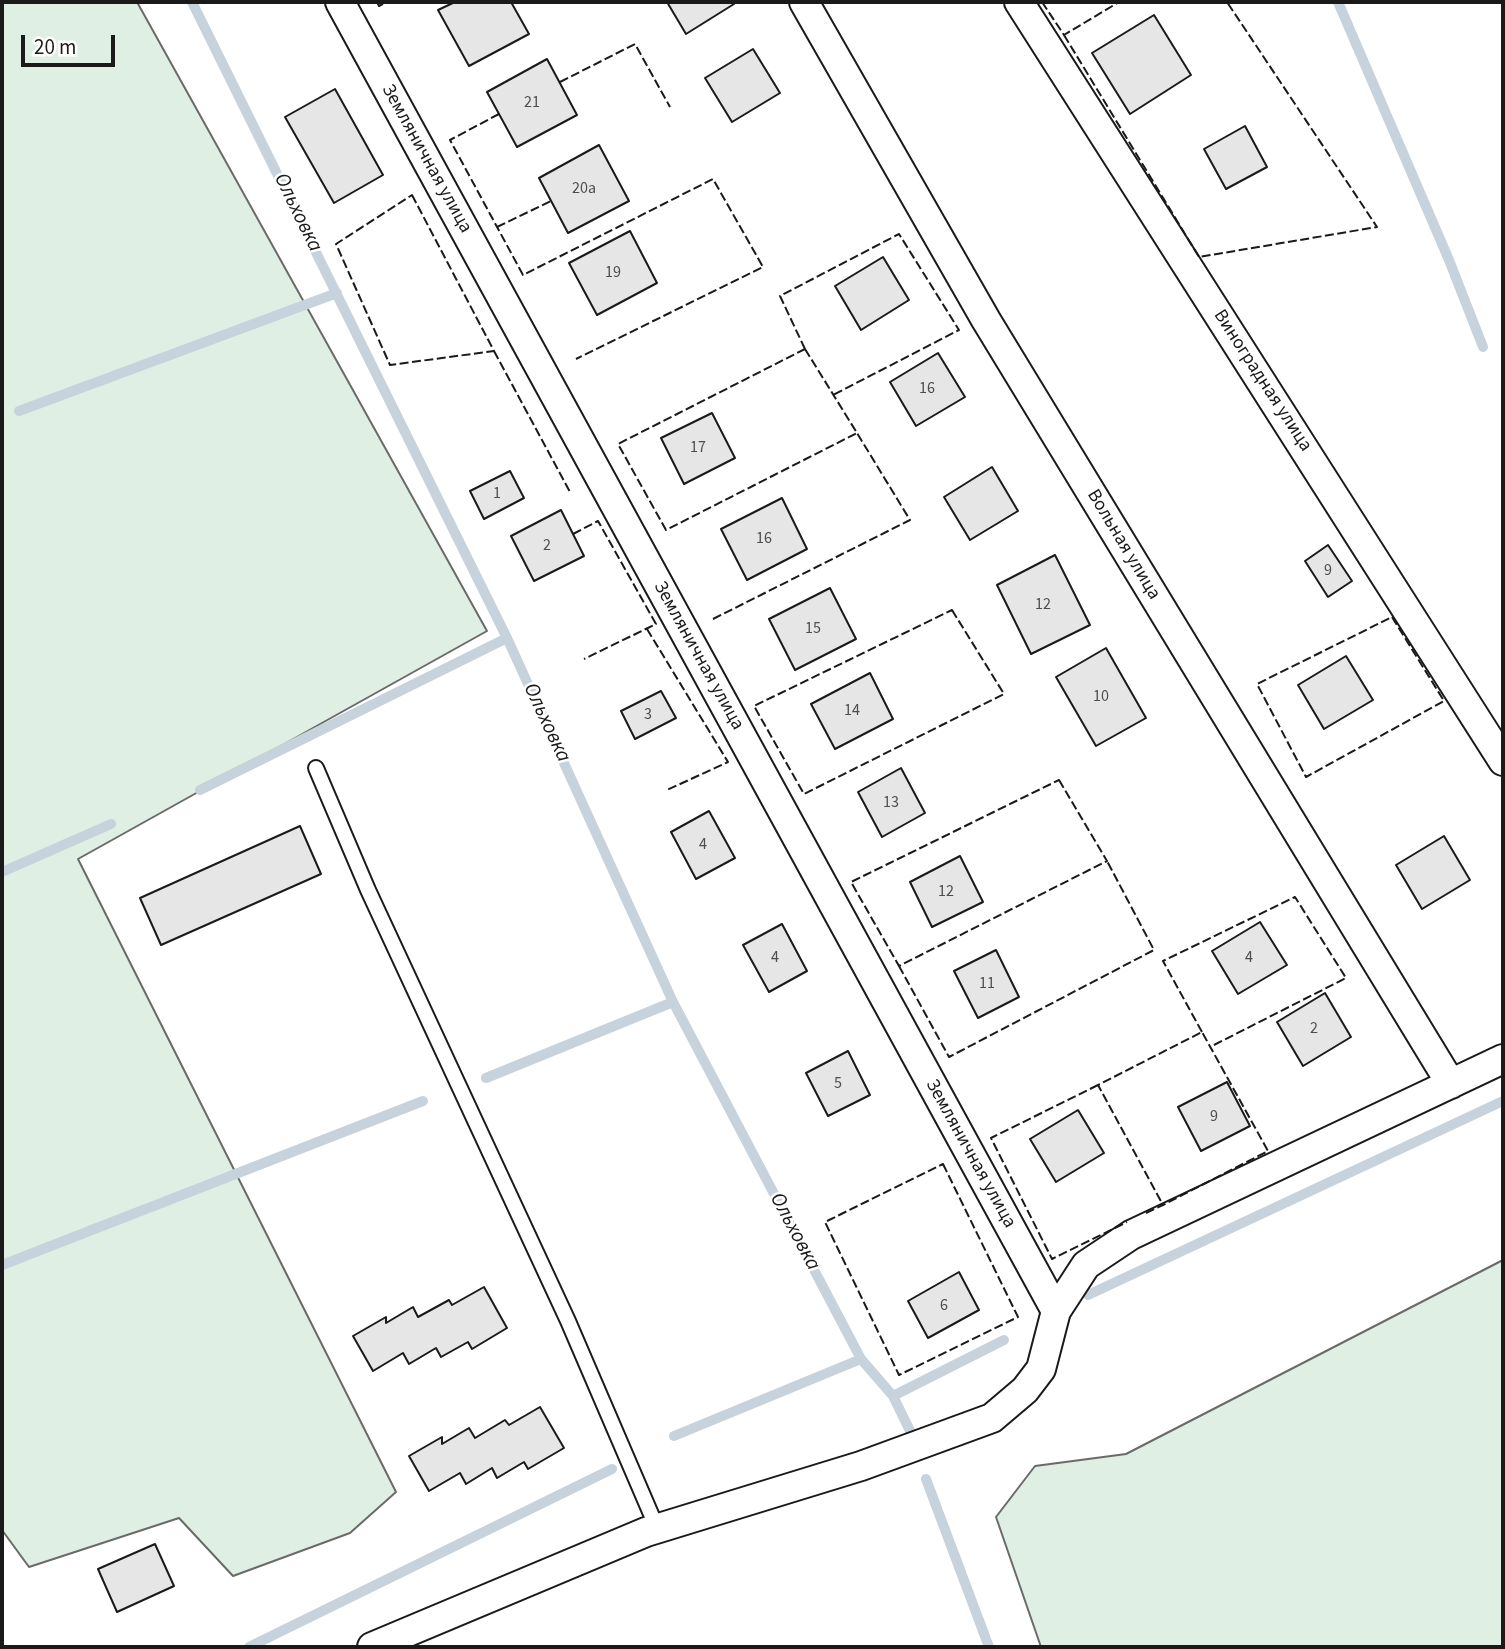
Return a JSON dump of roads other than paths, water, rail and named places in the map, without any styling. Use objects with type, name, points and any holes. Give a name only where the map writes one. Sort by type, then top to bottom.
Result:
[{"type":"street","name":"Земляничная улица","points":[[340,2],[1056,1311]]},
{"type":"street","name":"Вольная улица","points":[[804,2],[986,320],[1451,1084]]},
{"type":"street","name":"Виноградная улица","points":[[1019,2],[1503,761]]},
{"type":"street","points":[[372,1647],[657,1528],[861,1466],[992,1418],[1025,1390],[1041,1369],[1056,1311],[1086,1265],[1131,1235],[1503,1059]]},
{"type":"lane","points":[[316,768],[368,890],[568,1321],[657,1528]]},
{"type":"waterway","name":"Ольховка","points":[[192,2],[507,638],[673,1002],[861,1359],[893,1396],[912,1435]]},
{"type":"waterway","points":[[1338,2],[1449,260],[1483,347]]},
{"type":"waterway","points":[[19,411],[337,293]]},
{"type":"waterway","points":[[200,790],[507,638]]},
{"type":"waterway","points":[[2,872],[111,824]]},
{"type":"waterway","points":[[486,1078],[673,1002]]},
{"type":"waterway","points":[[2,1265],[423,1101]]},
{"type":"waterway","points":[[1088,1295],[1503,1101]]},
{"type":"waterway","points":[[893,1396],[1004,1340]]},
{"type":"waterway","points":[[674,1436],[861,1359]]},
{"type":"waterway","points":[[249,1647],[612,1469]]},
{"type":"waterway","name":"Ольховка","points":[[926,1479],[989,1647]]}]
